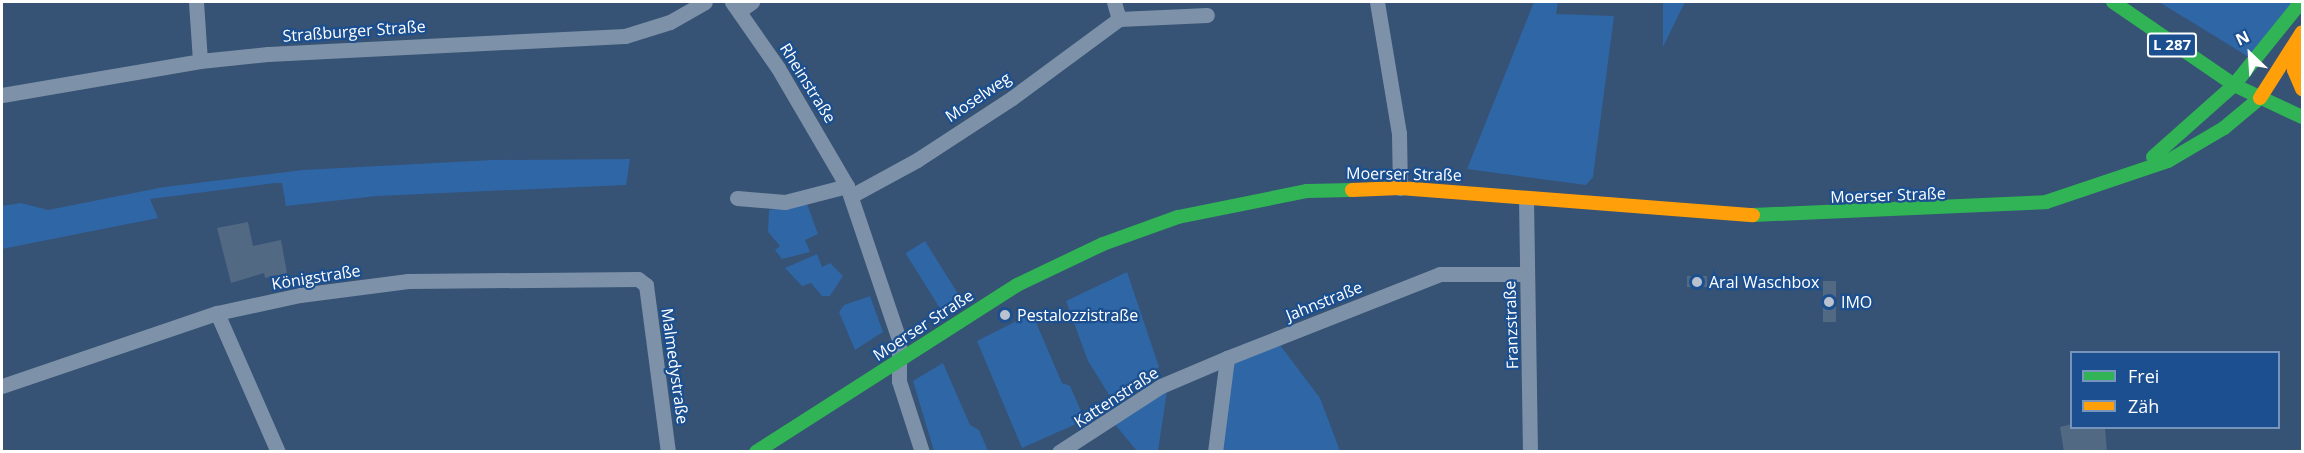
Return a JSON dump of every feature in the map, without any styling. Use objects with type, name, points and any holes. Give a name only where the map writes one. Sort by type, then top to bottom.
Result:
[{"type":"main road","name":"L 287","points":[[2113,2],[2234,85],[2302,117]]},
{"type":"main road","name":"Moerser Straße","points":[[2112,183],[2178,138],[2234,85],[2301,2]]},
{"type":"main road","points":[[2260,98],[2302,32]]},
{"type":"main road","points":[[2294,46],[2294,70],[2302,89]]},
{"type":"main road","name":"Moerser Straße","points":[[756,452],[1017,285],[1103,244],[1178,217],[1306,190],[1400,188],[1742,216],[2046,202],[2112,183],[2189,150],[2260,98]]},
{"type":"street","points":[[196,2],[200,61]]},
{"type":"street","name":"Straßburger Straße","points":[[2,95],[200,61],[397,45],[625,36],[670,22],[705,2]]},
{"type":"street","points":[[1114,2],[1119,19],[1207,15]]},
{"type":"street","points":[[1377,2],[1399,133],[1400,188]]},
{"type":"street","name":"Rheinstraße","points":[[741,5],[849,191],[894,320],[901,358]]},
{"type":"street","name":"Moselweg","points":[[849,191],[917,160],[1012,98],[1119,19]]},
{"type":"street","points":[[737,198],[785,202],[849,191]]},
{"type":"street","name":"Franzstraße","points":[[1526,198],[1530,452]]},
{"type":"street","name":"Jahnstraße","points":[[1227,357],[1440,274],[1527,274]]},
{"type":"street","name":"Königstraße","points":[[2,386],[217,313],[300,295],[408,281],[638,279],[646,285]]},
{"type":"street","name":"Malmedystraße","points":[[646,285],[668,452]]},
{"type":"street","points":[[217,313],[278,452]]},
{"type":"street","points":[[1215,452],[1227,357]]},
{"type":"street","name":"Kattenstraße","points":[[1059,452],[1079,443],[1161,386],[1227,357]]},
{"type":"street","points":[[901,358],[899,381],[922,452]]},
{"type":"shaded area","points":[[1534,2],[1558,2],[1556,14],[1614,16],[1593,177],[1586,185],[1467,169]]},
{"type":"shaded area","points":[[1663,2],[1685,2],[1663,47]]},
{"type":"shaded area","points":[[2159,2],[2295,2],[2252,59]]},
{"type":"shaded area","points":[[630,159],[626,185],[377,196],[286,206],[282,183],[275,183],[150,199],[158,218],[2,249],[2,206],[21,203],[48,210],[164,187],[303,170],[492,160]]},
{"type":"shaded area","points":[[807,204],[818,234],[805,240],[810,252],[782,259],[775,250],[780,246],[768,232],[769,210]]},
{"type":"shaded area","points":[[925,241],[959,296],[940,308],[905,253]]},
{"type":"shaded area","points":[[817,254],[822,267],[830,263],[843,276],[830,296],[822,296],[811,283],[802,286],[785,268]]},
{"type":"shaded area","points":[[1127,272],[1159,367],[1115,398],[1121,414],[1088,361],[1066,301]]},
{"type":"shaded area","points":[[870,296],[883,332],[855,350],[839,312],[844,305]]},
{"type":"shaded area","points":[[1032,313],[1062,383],[1070,386],[1085,420],[1022,448],[977,341]]},
{"type":"shaded area","points":[[1280,345],[1320,398],[1340,451],[1215,452],[1226,365]]},
{"type":"shaded area","points":[[943,363],[970,425],[979,430],[988,451],[934,451],[913,381]]},
{"type":"shaded area","points":[[1168,384],[1158,451],[1137,451],[1112,421]]},
{"type":"building","points":[[248,222],[253,246],[281,240],[287,273],[265,278],[264,273],[231,283],[217,228]]},
{"type":"building","name":"Aral Waschbox","points":[[1687,276],[1707,276],[1707,287],[1687,287]]},
{"type":"building","name":"IMO","points":[[1823,281],[1836,281],[1836,322],[1823,322]]},
{"type":"building","points":[[2070,424],[2070,429],[2105,429],[2107,452],[2064,452],[2060,427]]},
{"type":"traffic: fast","points":[[2113,2],[2234,85],[2302,117]]},
{"type":"traffic: fast","points":[[2234,85],[2301,2]]},
{"type":"traffic: fast","points":[[2153,157],[2234,85]]},
{"type":"traffic: fast","points":[[1753,215],[2046,202],[2168,161],[2224,128],[2260,98]]},
{"type":"traffic: fast","points":[[756,452],[1017,285],[1103,244],[1178,217],[1307,191],[1352,190]]},
{"type":"traffic: slow","points":[[2260,98],[2302,32]]},
{"type":"traffic: slow","points":[[2294,46],[2294,70],[2302,89]]},
{"type":"traffic: slow","points":[[1352,190],[1400,188],[1753,215]]},
{"type":"place","name":"Aral Waschbox","points":[[1697,282]]},
{"type":"place","name":"IMO","points":[[1829,302]]},
{"type":"place","name":"Pestalozzistraße","points":[[1005,315]]}]
